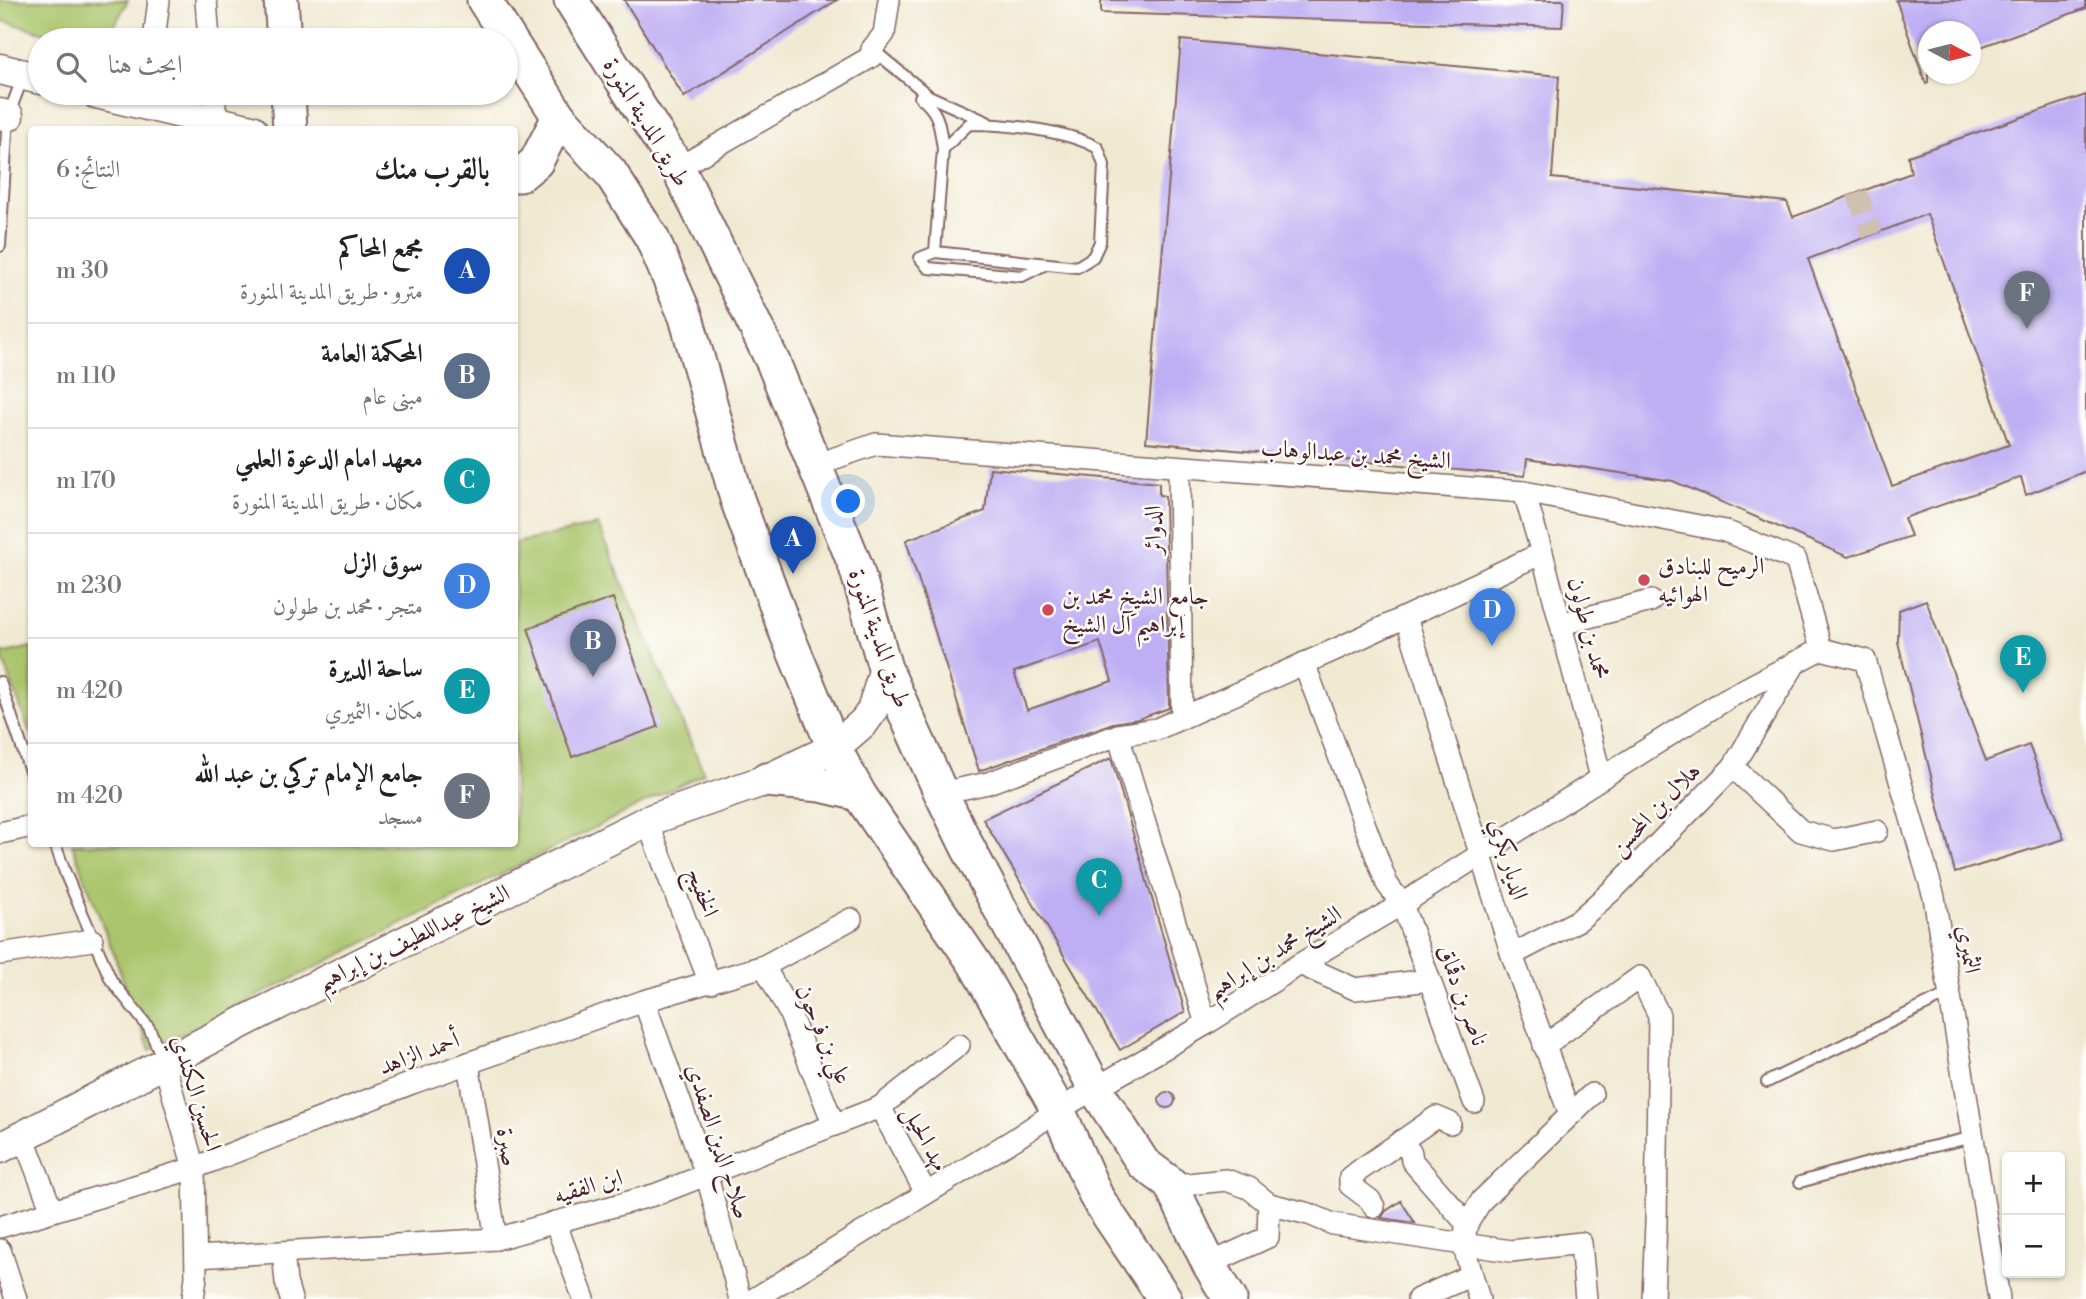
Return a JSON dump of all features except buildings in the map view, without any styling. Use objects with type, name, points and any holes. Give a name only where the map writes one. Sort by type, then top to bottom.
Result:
[{"type":"main road","points":[[281,0],[283,28]]},
{"type":"main road","points":[[484,0],[502,28]]},
{"type":"main road","name":"طريق المدينة المنورة","points":[[571,0],[678,168],[773,362],[856,567],[885,668],[941,793],[1095,1088],[1143,1163],[1170,1183],[1209,1264],[1230,1299]]},
{"type":"main road","points":[[518,53],[559,117],[610,172],[652,238],[686,317],[737,499],[786,632],[834,747],[859,794],[975,964],[1058,1110],[1097,1198],[1166,1299]]},
{"type":"main road","points":[[518,175],[536,162],[559,117]]},
{"type":"main road","points":[[766,780],[821,785],[859,794]]},
{"type":"main road","points":[[1097,1198],[1091,1167],[1098,1153],[1112,1147],[1120,1148],[1143,1163]]},
{"type":"street","points":[[156,28],[159,0]]},
{"type":"street","points":[[206,0],[208,28]]},
{"type":"street","points":[[678,168],[872,53],[884,34],[890,0]]},
{"type":"street","points":[[164,105],[216,123],[278,119]]},
{"type":"street","points":[[215,105],[216,123]]},
{"type":"street","name":"الشيخ محمد بن عبدالوهاب","points":[[815,465],[876,444],[1524,492],[1725,531],[1796,560],[1821,649]]},
{"type":"street","name":"الدوائر","points":[[1179,467],[1182,718]]},
{"type":"street","name":"محمد بن طولون","points":[[1524,492],[1601,777]]},
{"type":"street","points":[[941,793],[988,783],[1118,735],[1157,729],[1542,553]]},
{"type":"street","points":[[1561,624],[1651,601]]},
{"type":"street","name":"الديار بكري","points":[[1406,617],[1512,955],[1570,1115]]},
{"type":"street","name":"الشيخ محمد بن إبراهيم","points":[[754,1299],[1058,1110],[1206,1024],[1402,904],[1728,698],[1821,649]]},
{"type":"street","name":"الثميري","points":[[1821,649],[1865,660],[1934,897],[1999,1299]]},
{"type":"street","name":"هلال بن المحسن","points":[[1512,955],[1579,920],[1616,887],[1733,767],[1797,660]]},
{"type":"street","name":"ناصر بن دقماق","points":[[1304,663],[1387,884],[1402,904],[1474,1102]]},
{"type":"street","name":"الشيخ عبداللطيف بن إبراهيم","points":[[12,1142],[647,821],[766,780],[834,747],[864,722],[872,711],[885,668]]},
{"type":"street","points":[[1118,735],[1206,1024]]},
{"type":"street","points":[[1733,767],[1801,831],[1834,841],[1877,831]]},
{"type":"street","name":"الخفيج","points":[[647,821],[710,983]]},
{"type":"street","points":[[0,833],[28,827]]},
{"type":"street","name":"أحمد الزاهد","points":[[0,1227],[194,1168],[468,1063],[644,1001],[764,966],[851,919]]},
{"type":"street","points":[[0,954],[92,940]]},
{"type":"street","points":[[1300,964],[1355,989],[1429,980]]},
{"type":"street","name":"علي بن فرحون","points":[[764,966],[789,1012],[834,1125]]},
{"type":"street","points":[[1545,1046],[1640,977],[1659,1015],[1653,1299]]},
{"type":"street","name":"صلاح الدين الصفدي","points":[[644,1001],[706,1175],[740,1299]]},
{"type":"street","name":"ابن الفقيه","points":[[196,1257],[496,1239],[657,1194],[880,1107],[958,1045]]},
{"type":"street","name":"الحسين الكندي","points":[[164,1063],[194,1168],[196,1257],[193,1299]]},
{"type":"street","name":"صبرة","points":[[468,1063],[496,1239]]},
{"type":"street","points":[[1465,1234],[1482,1200],[1592,1094]]},
{"type":"street","name":"مهد الحيل","points":[[880,1107],[926,1193]]},
{"type":"street","points":[[1374,1208],[1370,1200],[1350,1185],[1350,1177],[1436,1117],[1450,1122]]},
{"type":"street","points":[[1401,1141],[1411,1153],[1412,1161],[1465,1234],[1479,1299]]},
{"type":"street","points":[[12,1142],[52,1211]]},
{"type":"street","points":[[1170,1183],[1226,1180],[1249,1188],[1269,1204],[1309,1214],[1333,1224],[1465,1234],[1511,1251],[1581,1243],[1586,1299]]},
{"type":"street","points":[[1209,1264],[1268,1237],[1269,1204]]},
{"type":"street","points":[[555,1222],[584,1299]]},
{"type":"street","points":[[0,1250],[16,1299]]},
{"type":"street","points":[[284,1252],[286,1282],[291,1299]]},
{"type":"street","points":[[1418,1299],[1472,1276]]},
{"type":"lane","points":[[872,53],[929,96],[993,124]]},
{"type":"lane","points":[[872,53],[933,107],[937,115],[943,149],[934,252]]},
{"type":"lane","points":[[0,246],[4,115],[22,74]]},
{"type":"lane","points":[[943,149],[969,124],[993,124],[1081,138],[1098,148],[1104,165],[1100,242],[1093,257],[1077,267],[934,252],[920,258],[928,268],[1022,276],[1046,264]]},
{"type":"lane","points":[[0,682],[28,765]]},
{"type":"lane","name":"الحسين الكندي","points":[[56,847],[92,940],[111,980],[149,1028],[164,1063]]},
{"type":"lane","points":[[1768,1082],[1950,993]]},
{"type":"lane","points":[[1800,1182],[1974,1137]]},
{"type":"green space","points":[[0,0],[128,0],[113,28],[28,28],[0,20]]},
{"type":"green space","points":[[598,525],[704,773],[150,1050],[73,847],[518,847],[518,542]]},
{"type":"green space","points":[[28,648],[28,728],[1,654]]},
{"type":"tunnel","points":[[1857,193],[1872,235]]},
{"type":"place","name":"جامع الإمام تركي بن عبد الله","points":[[2027,329]]},
{"type":"place","name":"مجمع المحاكم","points":[[793,574]]},
{"type":"place","name":"الرميح للبنادق الهوائيه","points":[[1644,580]]},
{"type":"place","name":"جامع الشيخ محمد بن إبراهيم آل الشيخ","points":[[1048,610]]},
{"type":"place","name":"سوق الزل","points":[[1492,646]]},
{"type":"place","name":"المحكمة العامة","points":[[593,677]]},
{"type":"place","name":"ساحة الديرة","points":[[2023,693]]},
{"type":"place","name":"معهد امام الدعوة العلمي","points":[[1099,916]]}]
